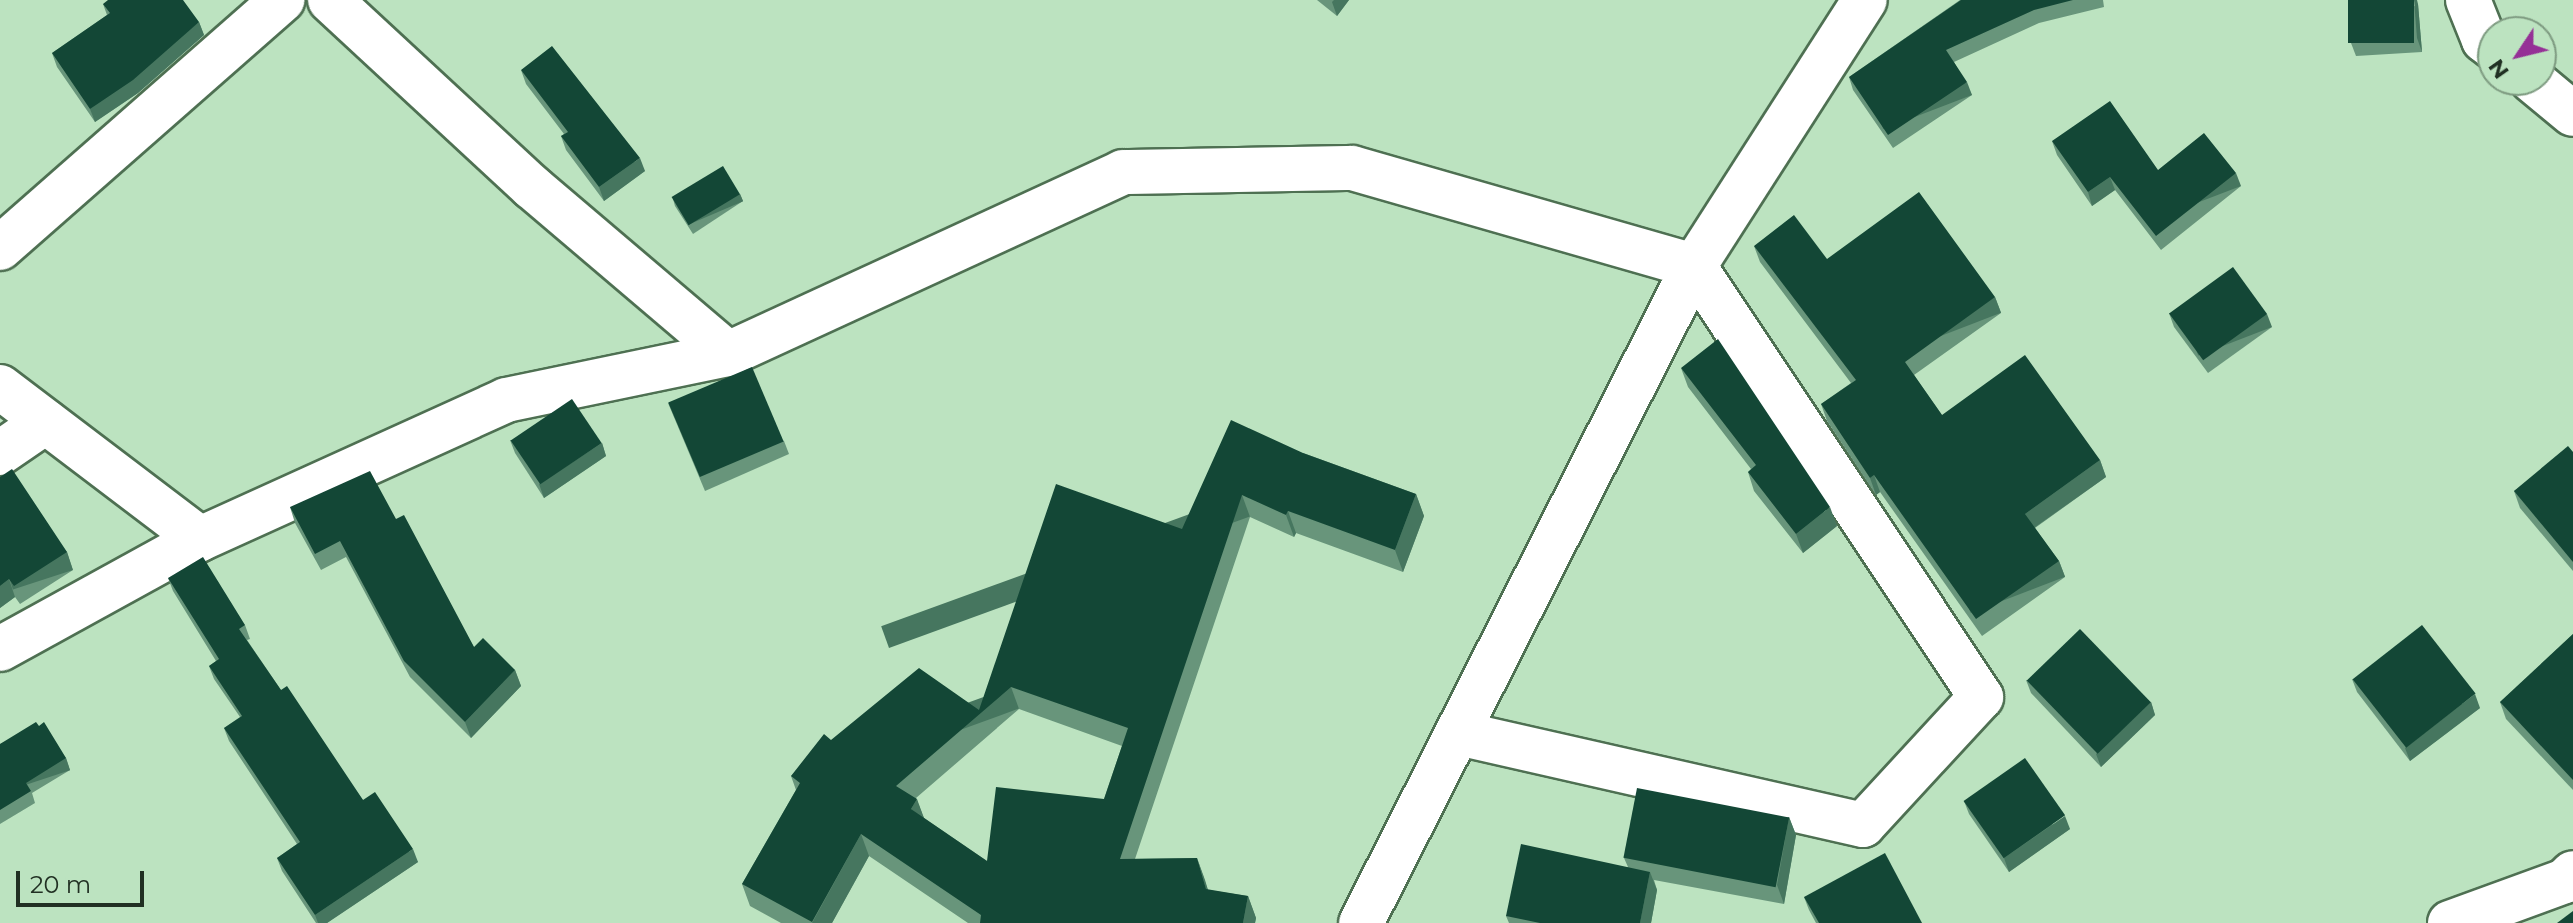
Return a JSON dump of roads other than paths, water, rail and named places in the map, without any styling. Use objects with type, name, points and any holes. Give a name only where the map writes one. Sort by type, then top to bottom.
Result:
[{"type":"main road","points":[[0,248],[282,0]]},
{"type":"main road","points":[[330,0],[532,187],[728,354]]},
{"type":"main road","points":[[1361,923],[1694,266],[1865,0]]},
{"type":"main road","points":[[2468,0],[2477,22]]},
{"type":"main road","points":[[2551,96],[2573,114]]},
{"type":"main road","points":[[0,649],[200,539],[506,400],[728,354],[1123,172],[1352,168],[1694,266],[1981,697],[1863,825],[1457,733]]},
{"type":"main road","points":[[0,387],[200,539]]},
{"type":"main road","points":[[0,453],[45,422]]},
{"type":"main road","points":[[2450,923],[2565,881],[2573,873]]}]
